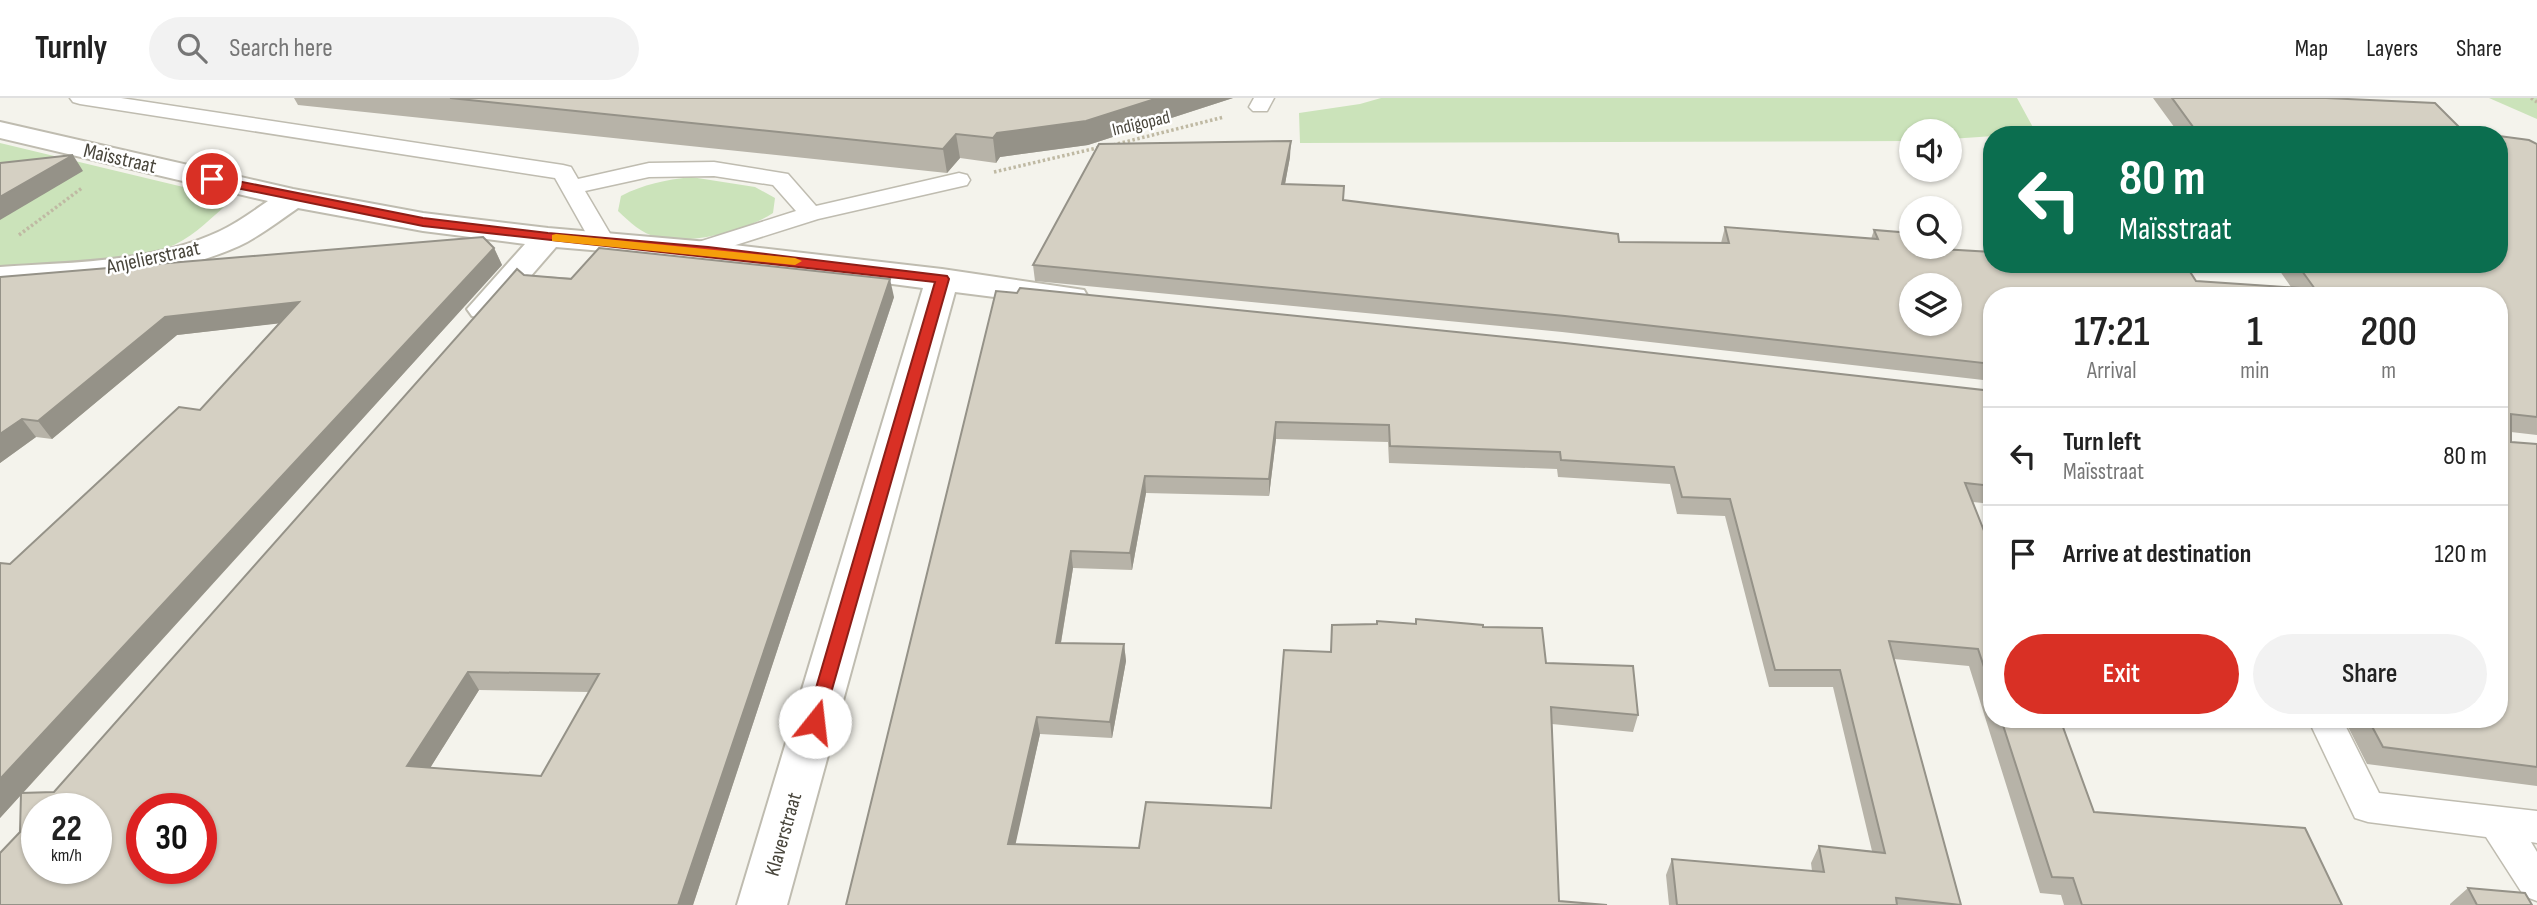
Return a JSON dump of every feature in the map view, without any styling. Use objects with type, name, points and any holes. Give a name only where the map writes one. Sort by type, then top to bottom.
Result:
[{"type":"street","name":"Maïsstraat","points":[[0,130],[293,198],[423,222],[548,237],[698,250],[1098,300]]},
{"type":"street","name":"Anjelierstraat","points":[[0,276],[105,268],[166,259],[221,243],[293,198]]},
{"type":"street","points":[[465,331],[548,237]]},
{"type":"street","name":"Klaverstraat","points":[[762,905],[942,279]]},
{"type":"lane","points":[[80,98],[563,172],[603,242]]},
{"type":"lane","points":[[571,187],[649,170],[714,169],[780,179],[811,214]]},
{"type":"lane","points":[[698,250],[811,214],[959,180]]},
{"type":"lane","points":[[2329,728],[2368,807],[2537,827]]},
{"type":"lane","points":[[2497,822],[2537,884]]},
{"type":"path","points":[[2531,98],[2537,102]]},
{"type":"path","name":"Indigopad","points":[[959,180],[1167,132],[1262,102]]},
{"type":"path","points":[[15,238],[60,202],[130,161]]},
{"type":"green space","points":[[1381,98],[2017,98],[2032,126],[1983,126],[1983,137],[1962,138],[1962,119],[1899,119],[1899,141],[1300,143],[1299,113],[1360,104]]},
{"type":"green space","points":[[2489,98],[2537,98],[2537,119]]},
{"type":"green space","points":[[0,143],[225,197],[224,207],[197,230],[167,248],[107,260],[0,267]]},
{"type":"green space","points":[[691,177],[755,187],[775,198],[773,213],[733,231],[702,238],[671,239],[646,233],[618,211],[621,196],[638,188]]},
{"type":"building","points":[[450,98],[1158,98],[1086,121],[997,133],[993,138],[956,134],[943,149]]},
{"type":"building","points":[[2172,98],[2326,98],[2435,103],[2458,126],[2192,126]]},
{"type":"building","points":[[2508,137],[2537,144],[2537,417],[2511,414],[2511,442],[2537,444],[2537,767],[2383,747],[2373,728],[2508,728],[2508,287],[2314,287],[2303,273],[2508,273]]},
{"type":"building","points":[[1291,141],[1282,184],[1344,186],[1343,200],[1618,234],[1619,242],[1729,243],[1725,227],[1878,239],[1874,230],[1899,232],[1899,259],[1962,259],[1962,250],[1983,251],[1983,273],[2191,273],[2196,281],[2285,287],[1983,287],[1983,363],[1565,316],[1033,265],[1099,144]]},
{"type":"building","points":[[73,155],[0,197],[0,163]]},
{"type":"building","points":[[483,237],[494,248],[0,779],[0,563],[10,564],[179,407],[200,410],[299,302],[165,317],[38,421],[22,419],[0,434],[0,277]]},
{"type":"building","points":[[599,248],[890,279],[678,905],[0,905],[0,853],[20,832],[21,793],[54,792],[517,269],[524,275],[571,279]],"holes":[[[468,672],[599,674],[541,776],[407,766]]]},
{"type":"building","points":[[1020,288],[1565,343],[1983,390],[1983,485],[1965,483],[1983,528],[1983,664],[1978,649],[1889,641],[1961,905],[1896,898],[1897,905],[1677,905],[1672,859],[1824,872],[1819,846],[1885,853],[1840,670],[1775,670],[1730,499],[1682,497],[1674,467],[1561,460],[1560,452],[1390,446],[1389,425],[1276,422],[1269,479],[1145,476],[1130,553],[1071,551],[1056,643],[1124,644],[1110,722],[1037,717],[1008,844],[1139,848],[1146,802],[1271,808],[1284,650],[1331,652],[1332,625],[1377,624],[1377,621],[1416,624],[1416,619],[1483,627],[1542,628],[1546,663],[1633,666],[1638,715],[1551,707],[1559,901],[1607,905],[846,905],[996,291],[1017,293]]},
{"type":"building","points":[[2004,728],[2063,728],[2094,812],[2305,828],[2342,905],[2082,905],[2073,878],[2052,877]]},
{"type":"building","points":[[2468,888],[2525,893],[2532,905],[2477,905]]},
{"type":"slow traffic","points":[[556,238],[795,261]]},
{"type":"route","points":[[212,179],[293,198],[423,222],[548,237],[708,251],[942,279],[815,722]]}]
